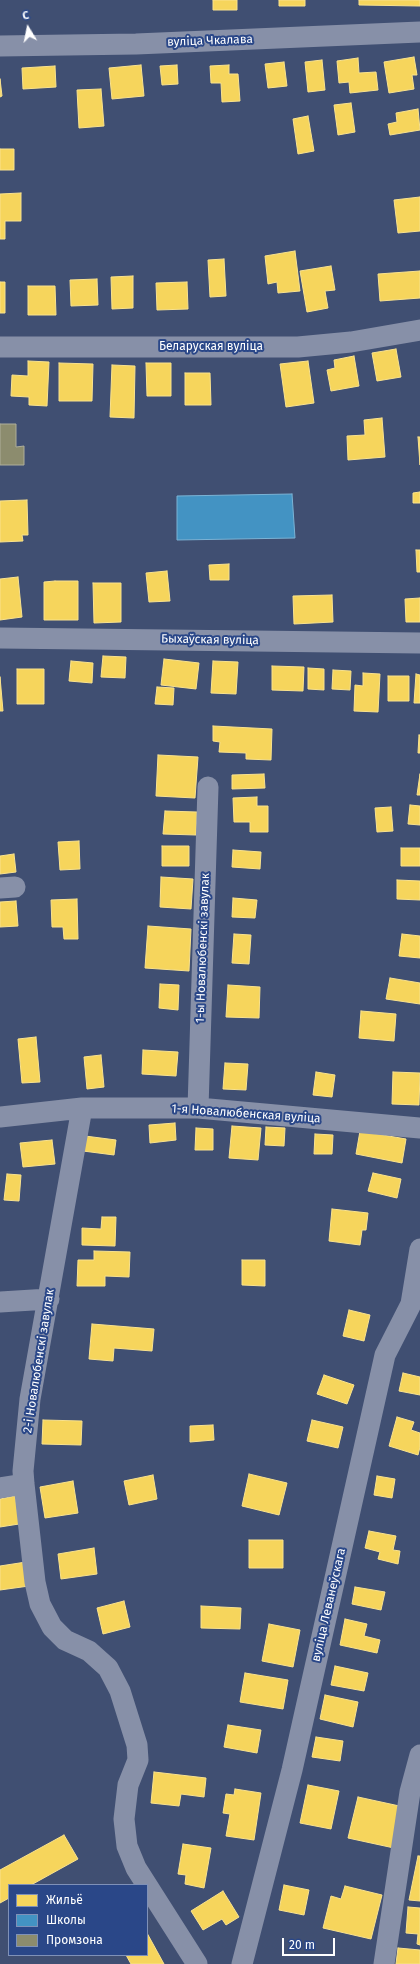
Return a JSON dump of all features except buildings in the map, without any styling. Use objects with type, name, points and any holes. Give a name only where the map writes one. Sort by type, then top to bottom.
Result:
[{"type":"street","name":"вуліца Чкалава","points":[[0,46],[136,44],[420,32]]},
{"type":"street","name":"Беларуская вуліца","points":[[0,347],[298,347],[351,342],[420,330]]},
{"type":"street","name":"Быхаўская вуліца","points":[[0,638],[420,643]]},
{"type":"street","name":"1-ы Новалюбенскі завулак","points":[[198,1108],[208,787]]},
{"type":"street","name":"1-я Новалюбенская вуліца","points":[[0,1117],[82,1108],[198,1108],[420,1128]]},
{"type":"street","name":"2-і Новалюбенскі завулак","points":[[82,1108],[30,1399],[23,1471],[24,1484],[35,1582],[40,1604],[52,1627],[65,1640],[89,1651],[108,1668],[120,1691],[137,1745],[138,1760],[128,1785],[124,1819],[127,1846],[136,1868],[146,1884]]},
{"type":"street","name":"вуліца Леванеўскага","points":[[242,1964],[292,1770],[386,1355],[411,1304],[420,1249]]},
{"type":"street","points":[[0,1302],[49,1299]]},
{"type":"street","points":[[0,1488],[24,1484]]},
{"type":"street","points":[[384,1964],[410,1792],[420,1755]]},
{"type":"street","name":"2-і Новалюбенскі завулак","points":[[148,1887],[197,1964]]}]
